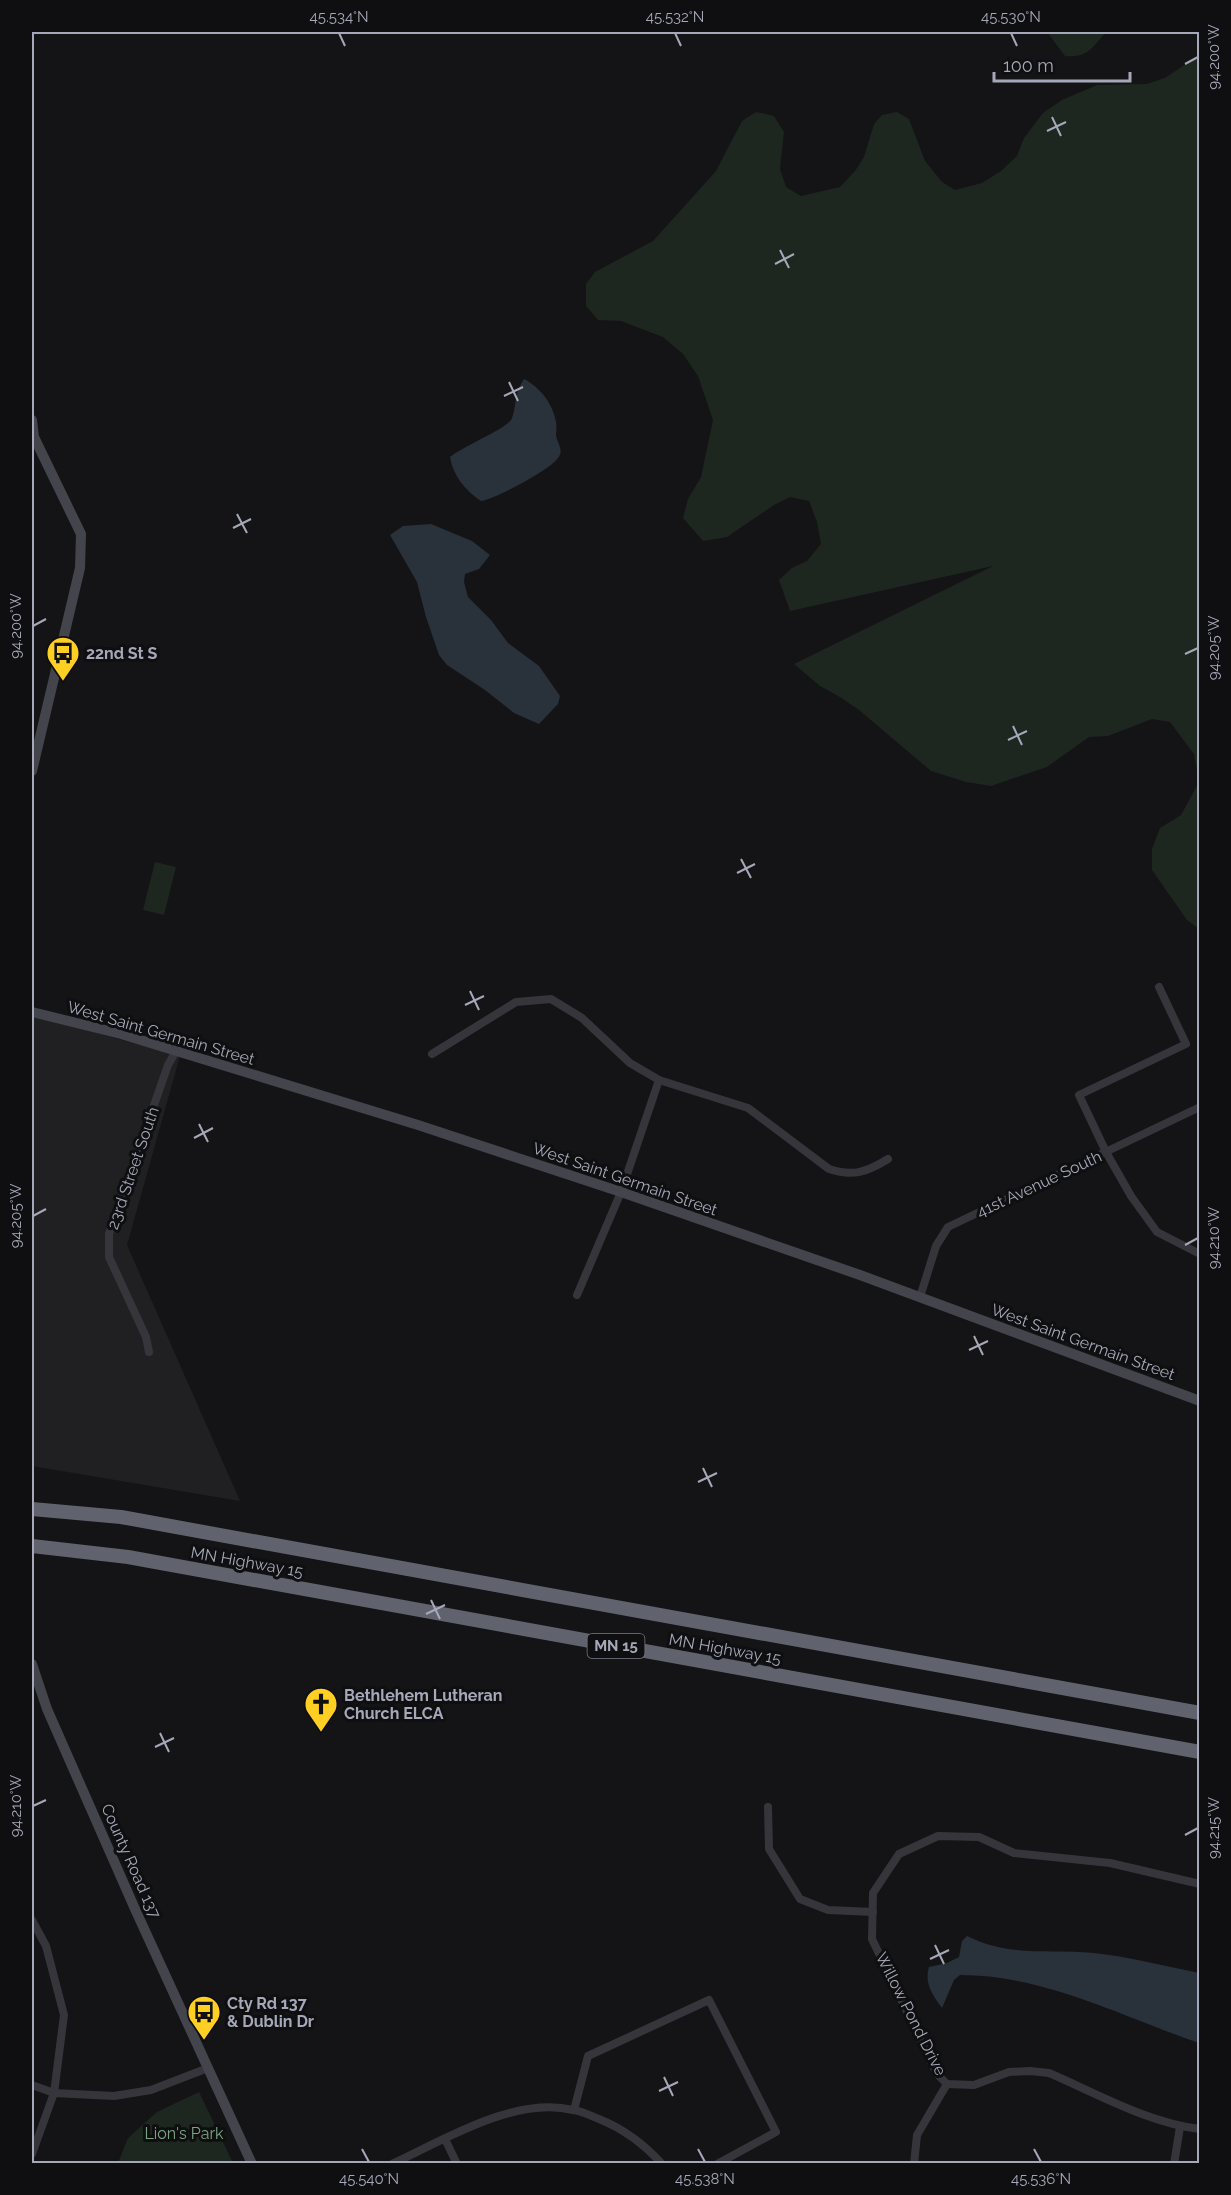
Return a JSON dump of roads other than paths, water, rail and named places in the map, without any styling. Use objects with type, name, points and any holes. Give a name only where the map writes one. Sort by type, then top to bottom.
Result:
[{"type":"highway","name":"MN Highway 15","points":[[32,1509],[122,1517],[1200,1713]]},
{"type":"highway","name":"MN Highway 15","points":[[32,1546],[128,1557],[1200,1752]]},
{"type":"street","points":[[32,420],[33,437],[81,534],[80,568],[32,771]]},
{"type":"street","points":[[1160,987],[1186,1044],[1079,1095],[1106,1152],[1131,1196],[1156,1232],[1200,1254]]},
{"type":"street","points":[[432,1054],[516,1002],[551,999],[582,1018],[630,1063],[659,1080],[748,1108],[829,1168],[843,1174],[870,1170],[888,1159]]},
{"type":"street","name":"West Saint Germain Street","points":[[32,1012],[121,1034],[418,1125],[621,1192],[920,1298],[1200,1401]]},
{"type":"street","name":"23rd Street South","points":[[149,1352],[146,1336],[110,1257],[109,1234],[168,1065],[176,1051]]},
{"type":"street","points":[[577,1294],[621,1192],[659,1080]]},
{"type":"street","name":"41st Avenue South","points":[[920,1298],[936,1246],[948,1227],[1200,1107]]},
{"type":"street","name":"County Road 137","points":[[32,1665],[61,1740],[252,2163]]},
{"type":"street","points":[[768,1807],[769,1849],[800,1899],[828,1910],[873,1912]]},
{"type":"street","name":"Willow Pond Drive","points":[[1200,1884],[1110,1863],[1014,1853],[979,1837],[938,1836],[899,1854],[873,1893],[872,1939],[937,2074],[947,2084],[974,2085],[1009,2072],[1049,2073],[1158,2120],[1180,2127],[1200,2129]]},
{"type":"street","points":[[32,1920],[46,1946],[63,2015],[54,2093],[32,2154]]},
{"type":"street","points":[[574,2110],[588,2056],[709,2000],[776,2132],[717,2163]]},
{"type":"street","points":[[32,2085],[54,2093],[114,2096],[152,2090],[208,2068]]},
{"type":"street","points":[[914,2163],[917,2135],[947,2084]]},
{"type":"street","points":[[392,2163],[492,2118],[521,2110],[550,2107],[574,2110],[609,2123],[632,2136],[663,2163]]},
{"type":"street","points":[[1174,2163],[1180,2127]]},
{"type":"street","points":[[445,2139],[457,2163]]},
{"type":"place","name":"22nd St S","points":[[63,682]]},
{"type":"place","name":"Bethlehem Lutheran Church ELCA","points":[[321,1733]]},
{"type":"place","name":"Cty Rd 137 & Dublin Dr","points":[[204,2041]]},
{"type":"park label","name":"Lion's Park","points":[[184,2133]]}]
